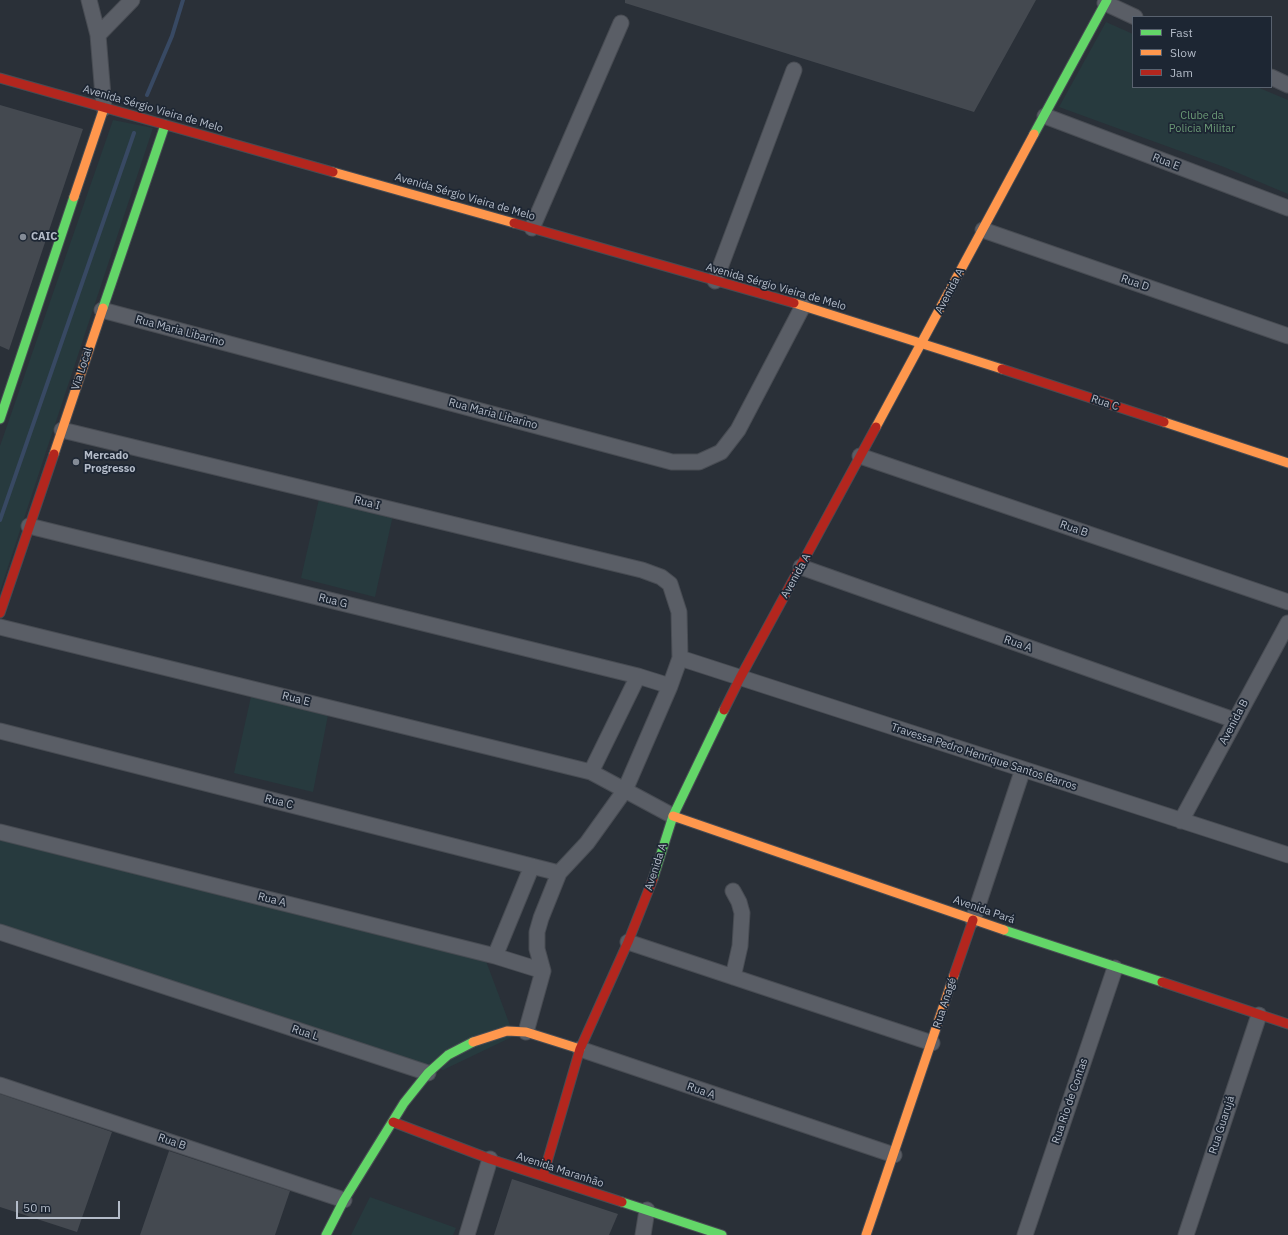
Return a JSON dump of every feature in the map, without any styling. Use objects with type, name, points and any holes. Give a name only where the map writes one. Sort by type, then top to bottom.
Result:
[{"type":"street","points":[[2,409],[104,108],[98,35],[89,0]]},
{"type":"street","points":[[98,35],[132,0]]},
{"type":"street","points":[[1106,2],[1133,16]]},
{"type":"street","name":"Avenida A","points":[[543,1176],[580,1049],[628,942],[657,870],[673,816],[740,678],[1106,2]]},
{"type":"street","points":[[532,228],[621,23]]},
{"type":"street","points":[[715,281],[794,70]]},
{"type":"street","points":[[1272,77],[1288,85]]},
{"type":"street","name":"Avenida Sérgio Vieira de Melo","points":[[0,78],[532,228],[803,306],[922,343]]},
{"type":"street","name":"Rua E","points":[[1045,116],[1288,208]]},
{"type":"street","name":"Via Local","points":[[0,613],[165,125]]},
{"type":"street","name":"Rua D","points":[[983,230],[1288,336]]},
{"type":"street","name":"Rua Maria Libarino","points":[[102,310],[672,462],[699,462],[721,452],[738,430],[803,306]]},
{"type":"street","name":"Rua C","points":[[922,343],[1288,463]]},
{"type":"street","name":"Rua I","points":[[62,430],[642,570],[661,577],[670,584],[679,612],[680,658]]},
{"type":"street","name":"Rua B","points":[[860,456],[1288,602]]},
{"type":"street","name":"Rua G","points":[[29,526],[638,676],[670,686]]},
{"type":"street","name":"Rua A","points":[[801,567],[1234,720]]},
{"type":"street","name":"Avenida B","points":[[1181,821],[1234,720],[1288,623]]},
{"type":"street","name":"Rua E","points":[[0,627],[591,772],[673,816]]},
{"type":"street","points":[[526,1032],[544,971],[537,948],[537,932],[559,873],[587,843],[625,790],[670,686],[680,658]]},
{"type":"street","name":"Travessa Pedro Henrique Santos Barros","points":[[680,658],[1288,855]]},
{"type":"street","points":[[591,772],[638,676]]},
{"type":"street","name":"Rua C","points":[[0,731],[559,873]]},
{"type":"street","name":"Rua Anagé","points":[[866,1235],[894,1156],[1023,769]]},
{"type":"street","name":"Avenida Pará","points":[[673,816],[973,920],[1288,1024]]},
{"type":"street","name":"Rua A","points":[[0,832],[496,956],[544,971]]},
{"type":"street","points":[[496,956],[532,866]]},
{"type":"street","points":[[733,891],[739,902],[742,913],[740,946],[733,978]]},
{"type":"street","name":"Rua L","points":[[0,932],[428,1073]]},
{"type":"street","points":[[628,942],[932,1043]]},
{"type":"street","name":"Rua Rio de Contas","points":[[1026,1235],[1116,968]]},
{"type":"street","name":"Rua Guarujá","points":[[1186,1235],[1259,1015]]},
{"type":"street","name":"Rua A","points":[[428,1073],[448,1056],[468,1044],[506,1031],[526,1032],[894,1156]]},
{"type":"street","points":[[326,1235],[344,1200],[404,1103],[428,1073]]},
{"type":"street","name":"Rua B","points":[[0,1085],[344,1200]]},
{"type":"street","name":"Avenida Maranhão","points":[[393,1122],[490,1159],[722,1235]]},
{"type":"street","points":[[467,1235],[490,1159]]},
{"type":"street","points":[[643,1235],[647,1210]]},
{"type":"green space","name":"Clube da Policia Militar","points":[[1106,22],[1132,34],[1132,88],[1259,88],[1288,100],[1288,194],[1224,167],[1059,107]]},
{"type":"green space","points":[[113,120],[153,128],[0,591],[0,446]]},
{"type":"green space","points":[[319,499],[393,515],[375,597],[301,578]]},
{"type":"green space","points":[[252,692],[329,710],[313,792],[234,773]]},
{"type":"green space","points":[[0,839],[483,953],[514,1036],[443,1070],[78,956],[0,926]]},
{"type":"green space","points":[[370,1197],[456,1228],[453,1235],[351,1235]]},
{"type":"building","points":[[625,0],[1036,0],[974,112],[625,3]]},
{"type":"building","name":"CAIC","points":[[0,105],[83,129],[9,350],[0,346]]},
{"type":"building","points":[[0,1094],[112,1132],[77,1232],[0,1207]]},
{"type":"building","points":[[169,1151],[290,1191],[275,1235],[140,1235]]},
{"type":"building","points":[[512,1179],[618,1214],[609,1235],[494,1235]]},
{"type":"waterway","points":[[147,95],[172,36],[183,0]]},
{"type":"waterway","points":[[0,520],[134,133]]},
{"type":"traffic: fast","points":[[1034,134],[1107,0]]},
{"type":"traffic: fast","points":[[103,308],[165,125]]},
{"type":"traffic: fast","points":[[0,419],[74,197]]},
{"type":"traffic: fast","points":[[653,879],[673,816],[724,710]]},
{"type":"traffic: fast","points":[[1004,930],[1162,982]]},
{"type":"traffic: fast","points":[[326,1235],[344,1200],[404,1103],[428,1073],[448,1055],[473,1042]]},
{"type":"traffic: fast","points":[[622,1202],[722,1235]]},
{"type":"traffic: slow","points":[[74,197],[104,108]]},
{"type":"traffic: slow","points":[[876,427],[1034,134]]},
{"type":"traffic: slow","points":[[333,172],[514,223]]},
{"type":"traffic: slow","points":[[794,303],[1002,369]]},
{"type":"traffic: slow","points":[[54,454],[103,308]]},
{"type":"traffic: slow","points":[[1164,422],[1288,463]]},
{"type":"traffic: slow","points":[[673,816],[1004,930]]},
{"type":"traffic: slow","points":[[866,1235],[954,975]]},
{"type":"traffic: slow","points":[[473,1042],[507,1031],[526,1032],[580,1049]]},
{"type":"traffic: jam","points":[[0,78],[333,172]]},
{"type":"traffic: jam","points":[[514,223],[794,303]]},
{"type":"traffic: jam","points":[[1002,369],[1164,422]]},
{"type":"traffic: jam","points":[[724,710],[876,427]]},
{"type":"traffic: jam","points":[[0,613],[54,454]]},
{"type":"traffic: jam","points":[[543,1176],[580,1049],[628,942],[653,879]]},
{"type":"traffic: jam","points":[[954,975],[973,920]]},
{"type":"traffic: jam","points":[[1162,982],[1288,1024]]},
{"type":"traffic: jam","points":[[393,1122],[490,1159],[622,1202]]},
{"type":"place","name":"CAIC","points":[[23,237]]},
{"type":"place","name":"Mercado Progresso","points":[[76,462]]}]
